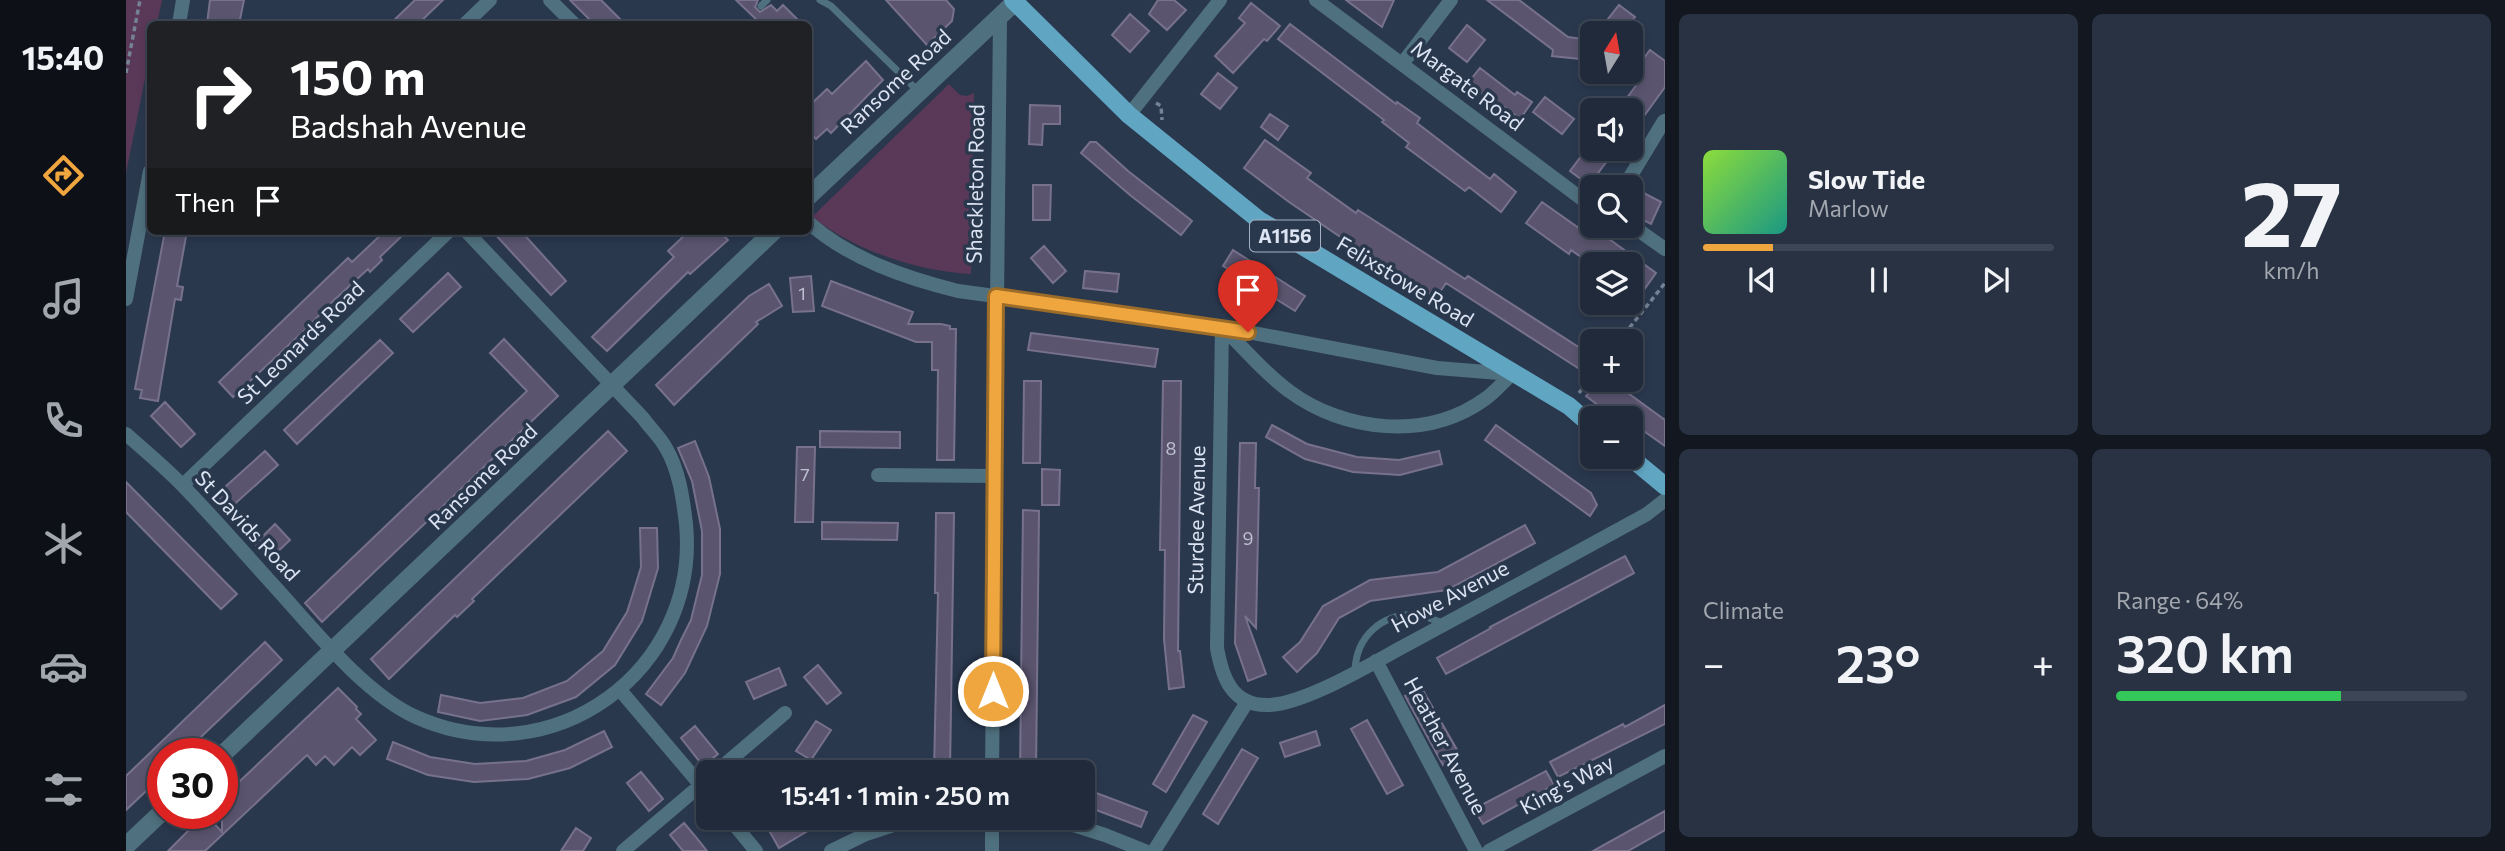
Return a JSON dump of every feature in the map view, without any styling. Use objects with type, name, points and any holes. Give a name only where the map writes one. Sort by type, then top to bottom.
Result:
[{"type":"main road","name":"Felixstowe Road","points":[[1014,1],[1129,115],[1259,220],[1569,406],[1580,416]]},
{"type":"main road","points":[[1643,468],[1665,486]]},
{"type":"street","points":[[179,21],[183,0]]},
{"type":"street","points":[[468,21],[490,0]]},
{"type":"street","points":[[551,0],[571,21]]},
{"type":"street","points":[[1129,115],[1147,96],[1220,0]]},
{"type":"street","name":"Margate Road","points":[[1316,0],[1580,198]]},
{"type":"street","points":[[1402,64],[1451,0]]},
{"type":"street","name":"Ransome Road","points":[[812,193],[1000,18],[1014,1]]},
{"type":"street","name":"Shackleton Road","points":[[992,760],[1000,18]]},
{"type":"street","points":[[1631,175],[1664,121]]},
{"type":"street","points":[[126,299],[147,187]]},
{"type":"street","points":[[812,225],[858,255],[892,271],[958,291],[1222,327],[1437,368],[1512,374]]},
{"type":"street","points":[[1643,233],[1665,249]]},
{"type":"street","name":"St Leonards Road","points":[[183,485],[445,235]]},
{"type":"street","name":"St Davids Road","points":[[126,434],[183,485],[333,651],[384,697],[416,717],[464,731],[501,735],[539,730],[578,716],[620,690],[638,672],[676,609],[684,583],[688,550],[683,502],[676,471],[665,447],[643,418],[470,235]]},
{"type":"street","name":"Ransome Road","points":[[238,740],[769,235]]},
{"type":"street","points":[[1222,327],[1288,390],[1317,408],[1342,418],[1376,426],[1420,426],[1459,413],[1484,400],[1512,374]]},
{"type":"street","name":"Sturdee Avenue","points":[[1222,327],[1217,648],[1222,674],[1231,690],[1247,702]]},
{"type":"street","points":[[878,475],[994,476]]},
{"type":"street","name":"Howe Avenue","points":[[1247,702],[1266,705],[1298,700],[1376,661],[1647,514],[1665,500]]},
{"type":"street","name":"Heather Avenue","points":[[1376,661],[1476,851]]},
{"type":"street","points":[[620,690],[696,775]]},
{"type":"street","points":[[1154,851],[1247,702]]},
{"type":"street","points":[[730,760],[785,713]]},
{"type":"street","name":"King's Way","points":[[1489,851],[1665,756]]},
{"type":"street","points":[[623,851],[696,794]]},
{"type":"street","points":[[126,846],[147,826]]},
{"type":"street","points":[[739,830],[756,851]]},
{"type":"street","points":[[831,851],[878,830]]},
{"type":"street","points":[[992,830],[992,851]]},
{"type":"street","points":[[1089,830],[1145,851]]},
{"type":"lane","points":[[820,0],[831,6],[919,91]]},
{"type":"lane","points":[[1355,671],[1358,650],[1374,627],[1397,615],[1420,615],[1445,624]]},
{"type":"path","points":[[126,73],[140,0]]},
{"type":"path","points":[[1147,96],[1161,106],[1163,122]]},
{"type":"path","points":[[1629,329],[1665,283]]},
{"type":"path","points":[[1569,406],[1580,391]]},
{"type":"shaded area","points":[[126,0],[162,0],[158,21],[147,21],[147,69],[126,173]]},
{"type":"shaded area","points":[[949,84],[960,95],[974,93],[971,274],[930,269],[888,257],[848,240],[812,217]]},
{"type":"building","points":[[210,0],[244,0],[240,21],[207,21]]},
{"type":"building","points":[[415,0],[443,0],[421,21],[393,21]]},
{"type":"building","points":[[570,0],[601,0],[622,21],[591,21]]},
{"type":"building","points":[[736,0],[758,0],[755,7],[760,12],[771,5],[777,11],[783,5],[799,21],[758,21]]},
{"type":"building","points":[[886,0],[946,0],[954,9],[952,21],[927,45]]},
{"type":"building","points":[[1158,0],[1174,0],[1186,10],[1167,30],[1149,14]]},
{"type":"building","points":[[1346,0],[1394,0],[1382,27]]},
{"type":"building","points":[[1487,0],[1519,0],[1568,37],[1580,39],[1580,59],[1552,56],[1553,50]]},
{"type":"building","points":[[1251,3],[1280,26],[1267,41],[1264,39],[1233,73],[1215,56],[1245,23],[1239,18]]},
{"type":"building","points":[[1619,5],[1635,17],[1632,21],[1606,21]]},
{"type":"building","points":[[1130,14],[1149,31],[1130,52],[1112,35]]},
{"type":"building","points":[[1290,24],[1396,104],[1397,102],[1420,118],[1417,123],[1490,179],[1494,174],[1516,192],[1501,212],[1469,187],[1465,191],[1406,147],[1409,143],[1382,122],[1384,120],[1278,39]]},
{"type":"building","points":[[1467,25],[1485,40],[1467,62],[1449,48]]},
{"type":"building","points":[[1650,50],[1665,61],[1665,87],[1643,117],[1643,98],[1627,98],[1637,84],[1643,84],[1643,59]]},
{"type":"building","points":[[866,61],[883,80],[831,133],[827,129],[816,139],[812,135],[812,103],[827,89],[832,94]]},
{"type":"building","points":[[1480,68],[1515,95],[1517,92],[1532,102],[1520,119],[1499,103],[1497,106],[1468,83]]},
{"type":"building","points":[[1218,73],[1237,88],[1220,109],[1201,94]]},
{"type":"building","points":[[1545,97],[1574,119],[1562,134],[1533,112]]},
{"type":"building","points":[[1030,105],[1060,106],[1060,124],[1043,124],[1042,145],[1029,144]]},
{"type":"building","points":[[1270,114],[1288,126],[1278,140],[1261,127]]},
{"type":"building","points":[[1265,140],[1311,173],[1307,178],[1356,213],[1358,210],[1465,279],[1468,276],[1580,348],[1580,369],[1446,283],[1436,298],[1383,266],[1244,168]]},
{"type":"building","points":[[1090,142],[1096,142],[1192,221],[1181,235],[1081,153]]},
{"type":"building","points":[[1580,158],[1580,161],[1607,161],[1596,175],[1580,175],[1580,178],[1570,171]]},
{"type":"building","points":[[1033,185],[1051,185],[1050,220],[1033,220]]},
{"type":"building","points":[[1643,193],[1661,202],[1651,224],[1643,220]]},
{"type":"building","points":[[1542,202],[1580,229],[1580,238],[1608,238],[1627,252],[1580,252],[1580,256],[1571,250],[1569,254],[1526,223]]},
{"type":"building","points":[[164,235],[186,235],[177,286],[183,287],[181,300],[175,299],[158,401],[140,398],[142,390],[135,389]]},
{"type":"building","points":[[381,235],[403,235],[380,257],[382,260],[370,272],[368,269],[233,397],[219,382],[348,258],[352,262]]},
{"type":"building","points":[[496,235],[525,235],[566,281],[551,295]]},
{"type":"building","points":[[685,235],[723,235],[728,240],[690,274],[688,272],[607,351],[592,337],[674,257],[668,251]]},
{"type":"building","points":[[1044,246],[1066,271],[1053,283],[1031,258]]},
{"type":"building","points":[[1233,250],[1305,296],[1295,311],[1223,266]]},
{"type":"building","points":[[1643,264],[1656,273],[1643,291]]},
{"type":"building","points":[[1085,271],[1119,274],[1117,292],[1083,288]]},
{"type":"building","points":[[448,273],[461,287],[413,332],[400,319]]},
{"type":"building","points":[[811,276],[814,311],[793,312],[790,278]]},
{"type":"building","points":[[831,281],[913,312],[908,324],[941,324],[956,329],[954,460],[937,460],[938,370],[932,370],[932,342],[916,342],[822,306]]},
{"type":"building","points":[[769,284],[782,306],[756,322],[758,324],[674,405],[656,385],[749,296]]},
{"type":"building","points":[[1031,333],[1158,349],[1155,367],[1028,350]]},
{"type":"building","points":[[504,339],[558,396],[322,622],[305,603],[527,391],[490,353]]},
{"type":"building","points":[[380,340],[393,353],[297,444],[284,430]]},
{"type":"building","points":[[1024,381],[1041,381],[1040,463],[1023,463]]},
{"type":"building","points":[[1163,381],[1181,381],[1178,651],[1184,687],[1169,689],[1164,639],[1165,550],[1160,550]]},
{"type":"building","points":[[1589,392],[1626,392],[1665,420],[1665,446],[1643,430],[1643,406],[1599,406],[1586,396]]},
{"type":"building","points":[[165,402],[195,434],[181,447],[151,416]]},
{"type":"building","points":[[1272,425],[1307,444],[1357,457],[1399,460],[1439,451],[1442,464],[1400,475],[1353,472],[1305,459],[1266,437]]},
{"type":"building","points":[[1496,425],[1591,493],[1597,505],[1590,516],[1485,440]]},
{"type":"building","points":[[608,431],[627,451],[472,599],[474,601],[457,617],[455,615],[389,679],[371,659]]},
{"type":"building","points":[[820,431],[900,432],[900,448],[820,447]]},
{"type":"building","points":[[695,441],[709,477],[720,529],[720,574],[707,626],[685,673],[661,705],[646,694],[673,658],[691,620],[702,575],[702,531],[692,481],[678,448]]},
{"type":"building","points":[[1240,443],[1256,443],[1255,488],[1259,488],[1256,628],[1245,616],[1266,674],[1248,681],[1235,643]]},
{"type":"building","points":[[797,447],[815,447],[813,522],[795,522]]},
{"type":"building","points":[[265,451],[278,465],[229,509],[216,495]]},
{"type":"building","points":[[1042,469],[1060,470],[1059,505],[1042,505]]},
{"type":"building","points":[[126,482],[237,594],[221,609],[126,512]]},
{"type":"building","points":[[1023,510],[1039,511],[1036,760],[1020,760]]},
{"type":"building","points":[[936,513],[954,513],[950,760],[934,760],[938,593],[935,593]]},
{"type":"building","points":[[822,522],[898,523],[897,540],[822,539]]},
{"type":"building","points":[[275,524],[290,540],[270,559],[255,544]]},
{"type":"building","points":[[1525,525],[1535,543],[1447,590],[1370,601],[1339,618],[1317,653],[1297,672],[1283,657],[1300,642],[1323,606],[1370,580],[1438,572]]},
{"type":"building","points":[[640,528],[657,528],[658,568],[642,621],[615,665],[576,697],[527,715],[480,721],[438,712],[441,695],[480,703],[523,698],[567,681],[603,651],[627,612],[641,567]]},
{"type":"building","points":[[1625,556],[1634,573],[1446,674],[1437,658]]},
{"type":"building","points":[[265,642],[282,660],[200,738],[165,738]]},
{"type":"building","points":[[818,665],[841,693],[827,704],[804,677]]},
{"type":"building","points":[[779,668],[786,685],[754,699],[746,682]]},
{"type":"building","points":[[1421,687],[1460,755],[1443,765],[1405,696]]},
{"type":"building","points":[[338,688],[357,707],[361,714],[356,719],[376,740],[360,755],[352,747],[334,765],[325,756],[316,765],[307,755],[238,820],[238,783]]},
{"type":"building","points":[[1665,705],[1665,724],[1558,777],[1550,762]]},
{"type":"building","points":[[1193,715],[1207,722],[1166,792],[1153,784]]},
{"type":"building","points":[[1367,720],[1403,785],[1387,794],[1351,729]]},
{"type":"building","points":[[816,721],[831,730],[811,760],[796,751]]},
{"type":"building","points":[[695,726],[718,754],[710,760],[698,760],[681,738]]},
{"type":"building","points":[[604,731],[612,747],[570,768],[528,779],[474,782],[428,775],[387,759],[393,742],[430,757],[475,764],[526,761],[565,750]]},
{"type":"building","points":[[1316,731],[1320,745],[1285,757],[1280,743]]},
{"type":"building","points":[[1242,749],[1258,758],[1218,824],[1203,814]]},
{"type":"building","points":[[147,756],[147,790],[126,810],[126,776]]},
{"type":"building","points":[[1546,771],[1554,785],[1483,824],[1474,809]]},
{"type":"building","points":[[641,772],[663,799],[649,811],[627,783]]},
{"type":"building","points":[[1095,792],[1147,812],[1141,827],[1095,810]]},
{"type":"building","points":[[1665,811],[1665,830],[1628,851],[1593,851]]},
{"type":"building","points":[[684,823],[707,851],[683,851],[670,835]]},
{"type":"building","points":[[576,828],[591,838],[583,851],[561,851]]},
{"type":"building","points":[[190,829],[219,829],[222,832],[222,829],[228,829],[205,851],[168,851]]},
{"type":"building","points":[[773,830],[809,830],[779,848],[770,832]]},
{"type":"route","points":[[993,691],[996,296],[1248,332]]}]
